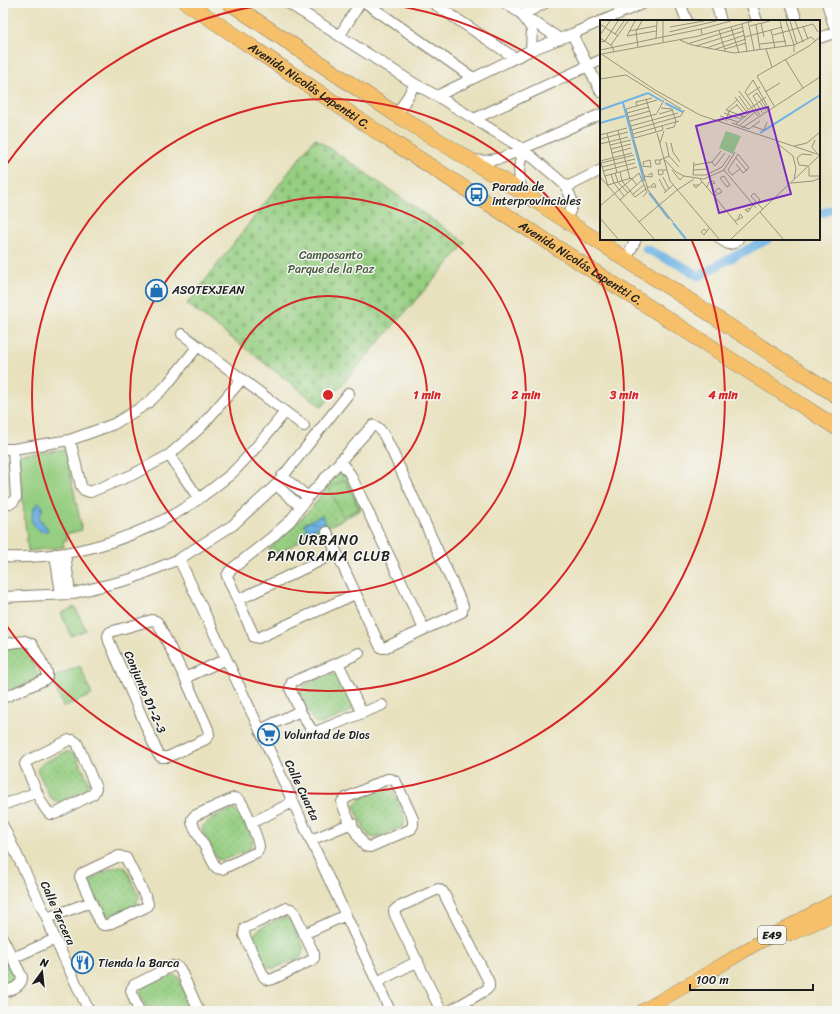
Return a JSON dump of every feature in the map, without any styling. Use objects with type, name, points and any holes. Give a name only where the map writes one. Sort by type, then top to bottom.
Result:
[{"type":"highway","name":"Avenida Nicolás Lapentti C.","points":[[187,3],[382,135],[837,428]]},
{"type":"highway","name":"Avenida Nicolás Lapentti C.","points":[[230,3],[397,115],[470,159],[565,221],[599,237]]},
{"type":"highway","name":"Avenida Nicolás Lapentti C.","points":[[603,240],[626,260],[837,396]]},
{"type":"main road","name":"E49","points":[[642,1011],[756,944],[837,900]]},
{"type":"main road","name":"E49","points":[[708,973],[837,913]]},
{"type":"street","points":[[288,3],[415,84],[523,149],[565,185],[573,201],[573,205],[565,221]]},
{"type":"street","points":[[340,35],[360,3]]},
{"type":"street","points":[[366,3],[473,78]]},
{"type":"street","points":[[433,3],[515,58]]},
{"type":"street","points":[[505,3],[560,39]]},
{"type":"street","points":[[522,14],[545,3]]},
{"type":"street","points":[[604,20],[644,3]]},
{"type":"street","points":[[680,3],[687,20]]},
{"type":"street","points":[[716,3],[721,20]]},
{"type":"street","points":[[751,3],[757,20]]},
{"type":"street","points":[[791,3],[797,20]]},
{"type":"street","points":[[820,38],[837,32],[827,3]]},
{"type":"street","points":[[522,14],[532,29],[531,50]]},
{"type":"street","points":[[437,96],[531,50],[600,22]]},
{"type":"street","points":[[572,34],[600,90]]},
{"type":"street","points":[[474,119],[600,60]]},
{"type":"street","points":[[397,115],[415,84]]},
{"type":"street","points":[[470,159],[485,161],[502,158],[600,114]]},
{"type":"street","points":[[523,149],[519,168],[519,179],[525,194]]},
{"type":"street","points":[[565,185],[571,185],[600,170]]},
{"type":"street","points":[[626,260],[636,240]]},
{"type":"street","points":[[722,240],[728,244],[734,243],[737,240]]},
{"type":"street","points":[[182,334],[304,426]]},
{"type":"street","points":[[3,503],[11,503],[16,497],[8,449],[70,440],[114,424],[148,403],[166,386],[198,346]]},
{"type":"street","points":[[70,440],[81,486],[84,490],[90,492],[132,475],[169,455],[200,428],[242,379]]},
{"type":"street","points":[[3,597],[65,594],[131,579],[179,559],[233,525],[279,480],[350,393]]},
{"type":"street","points":[[3,557],[12,558],[60,554],[95,547],[124,537],[166,519],[199,499],[230,475],[252,453],[285,412]]},
{"type":"street","points":[[327,532],[355,594],[382,648],[462,612],[463,606],[392,451],[381,430],[374,425],[371,426],[308,497],[290,521],[229,572],[228,576],[254,637],[258,638],[355,594]]},
{"type":"street","points":[[169,455],[199,499]]},
{"type":"street","points":[[340,461],[350,474],[424,629]]},
{"type":"street","points":[[279,480],[308,497]]},
{"type":"street","points":[[279,480],[301,507]]},
{"type":"street","points":[[238,600],[336,552]]},
{"type":"street","points":[[60,554],[65,594]]},
{"type":"street","name":"Calle Cuarta","points":[[179,559],[390,1011]]},
{"type":"street","name":"Conjunto D1-2-3","points":[[156,620],[185,678],[208,729],[209,735],[206,739],[168,757],[161,757],[158,754],[109,641],[108,636],[110,632],[156,620]]},
{"type":"street","points":[[3,644],[25,641],[32,644],[47,672],[47,677],[44,680],[3,698]]},
{"type":"street","points":[[359,654],[292,682],[290,688],[300,712],[311,729],[318,731],[382,705]]},
{"type":"street","points":[[185,678],[226,659]]},
{"type":"street","points":[[338,663],[362,713]]},
{"type":"street","points":[[260,730],[300,712]]},
{"type":"street","points":[[69,740],[73,740],[77,743],[96,788],[93,794],[54,814],[50,814],[37,792],[25,764],[27,761],[69,740]]},
{"type":"street","points":[[387,778],[396,782],[413,819],[411,830],[370,847],[365,846],[352,823],[342,802],[346,798],[387,778]]},
{"type":"street","points":[[3,805],[37,792]]},
{"type":"street","points":[[234,798],[241,802],[251,823],[259,844],[259,849],[257,852],[222,869],[214,866],[192,823],[192,819],[194,816],[234,798]]},
{"type":"street","points":[[251,823],[293,802]]},
{"type":"street","points":[[311,840],[352,823]]},
{"type":"street","name":"Calle Tercera","points":[[3,827],[47,918],[55,939],[89,1011]]},
{"type":"street","points":[[119,856],[126,858],[148,904],[146,907],[107,925],[103,925],[100,922],[91,902],[81,880],[81,874],[119,856]]},
{"type":"street","points":[[441,1011],[394,911],[397,908],[436,889],[440,889],[443,892],[489,984],[489,987],[486,990],[450,1011]]},
{"type":"street","points":[[47,918],[91,902]]},
{"type":"street","points":[[287,908],[294,912],[304,934],[314,954],[314,958],[273,979],[268,980],[264,977],[244,931],[245,928],[287,908]]},
{"type":"street","points":[[304,934],[346,915]]},
{"type":"street","points":[[3,939],[22,977],[22,982],[19,985],[3,993]]},
{"type":"street","points":[[13,958],[55,939]]},
{"type":"street","points":[[377,982],[418,961]]},
{"type":"street","points":[[139,1011],[131,991],[134,985],[172,966],[176,966],[180,969],[199,1011]]},
{"type":"green space","name":"Camposanto Parque de la Paz","points":[[315,138],[466,243],[322,407],[187,304]]},
{"type":"green space","points":[[65,449],[82,530],[66,534],[67,540],[63,541],[64,547],[28,551],[18,455]]},
{"type":"green space","points":[[341,472],[346,475],[361,510],[273,555],[269,549],[311,509],[338,473]]},
{"type":"green space","points":[[345,480],[359,509],[343,516],[329,488]]},
{"type":"green space","points":[[75,607],[86,630],[71,636],[61,613]]},
{"type":"green space","points":[[15,645],[25,646],[38,675],[38,679],[3,693],[3,651]]},
{"type":"green space","points":[[80,666],[92,695],[63,707],[52,678]]},
{"type":"green space","points":[[328,674],[338,676],[351,704],[351,708],[348,713],[321,724],[312,719],[300,692],[305,685]]},
{"type":"green space","points":[[65,752],[75,754],[89,782],[85,791],[59,802],[50,797],[37,770],[43,763]]},
{"type":"green space","points":[[382,788],[392,789],[405,818],[402,827],[375,838],[366,833],[354,806],[359,799]]},
{"type":"green space","points":[[234,810],[239,812],[253,840],[252,844],[249,850],[223,860],[217,859],[202,828],[207,822],[216,816]]},
{"type":"green space","points":[[121,866],[126,868],[139,896],[136,906],[109,916],[104,915],[100,912],[88,885],[94,878],[103,872]]},
{"type":"green space","points":[[286,918],[290,920],[304,948],[303,952],[300,958],[274,968],[268,967],[265,964],[253,936],[258,930],[267,924]]},
{"type":"green space","points":[[3,953],[15,978],[11,987],[3,990]]},
{"type":"green space","points":[[168,975],[178,977],[191,1005],[189,1011],[148,1011],[140,993],[148,984]]},
{"type":"water","points":[[37,503],[43,507],[39,518],[48,529],[43,532],[38,530],[31,520]]},
{"type":"water","points":[[322,515],[326,524],[306,533],[305,531],[307,529],[304,524]]},
{"type":"waterway","points":[[820,214],[837,208]]},
{"type":"waterway","points":[[646,249],[699,276],[766,240]]},
{"type":"place","name":"Parada de interprovinciales","points":[[477,194]]},
{"type":"place","name":"ASOTEXJEAN","points":[[156,290]]},
{"type":"place","name":"Voluntad de Dios","points":[[269,735]]},
{"type":"place","name":"Tienda la Barca","points":[[83,963]]},
{"type":"district","name":"URBANO PANORAMA CLUB","points":[[329,548]]}]
